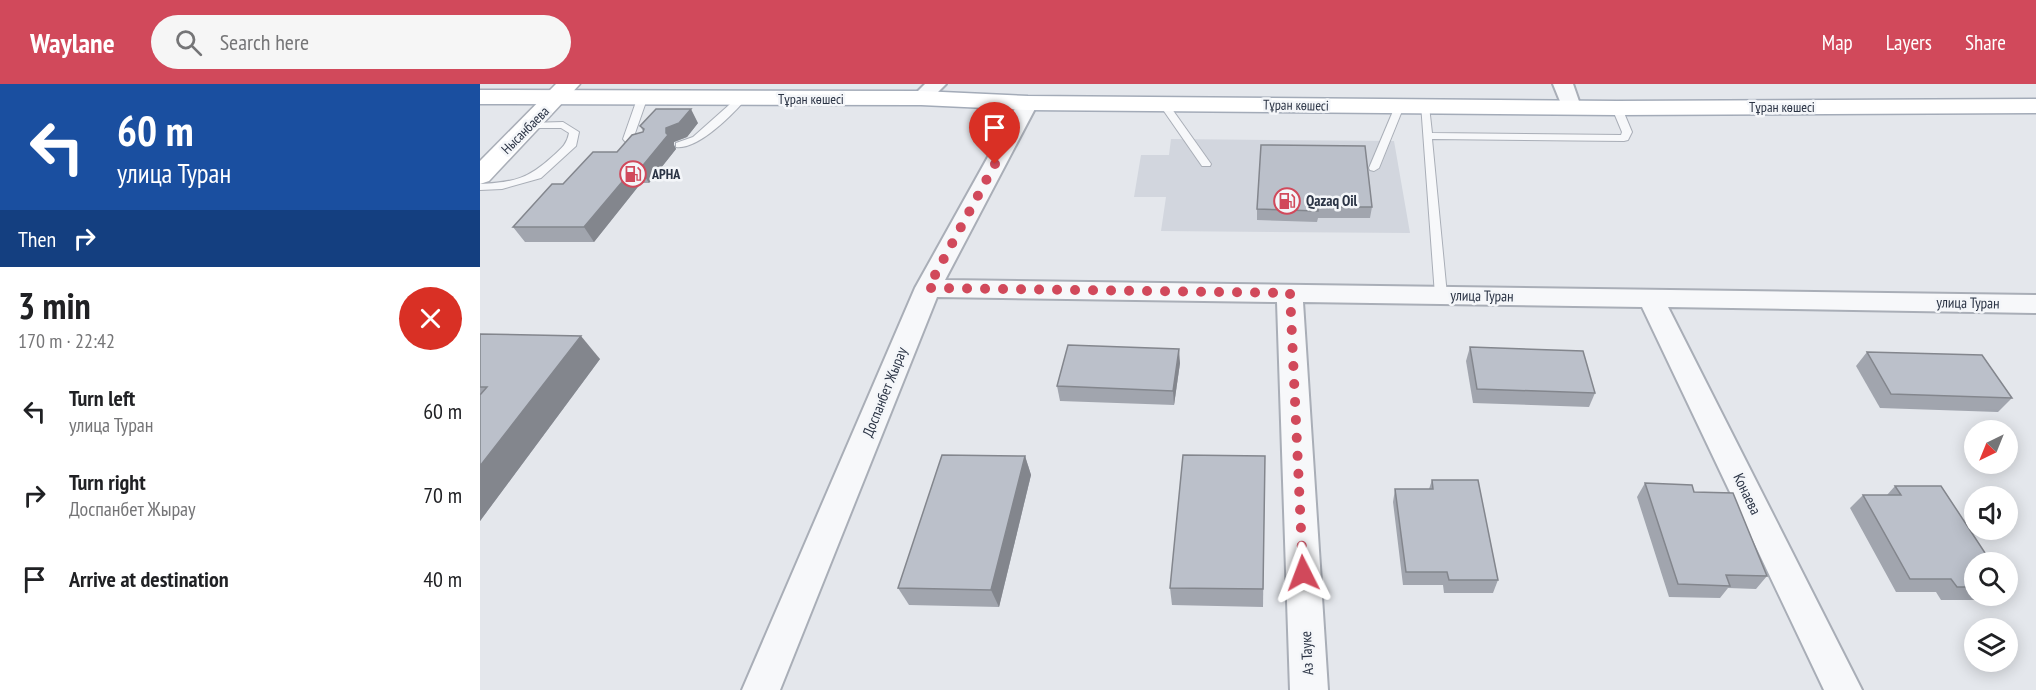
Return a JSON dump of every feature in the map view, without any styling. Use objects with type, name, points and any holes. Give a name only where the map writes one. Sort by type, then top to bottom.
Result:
[{"type":"main road","name":"Тұран көшесі","points":[[480,96],[563,91],[642,99],[741,99],[928,91],[1028,103],[1617,108],[2036,105]]},
{"type":"main road","name":"Нысанбаева","points":[[480,176],[563,91]]},
{"type":"street","points":[[1563,84],[1570,107]]},
{"type":"street","name":"Доспанбет Жырау","points":[[761,690],[928,288],[1028,103]]},
{"type":"street","name":"улица Туран","points":[[928,288],[1441,295],[2032,309]]},
{"type":"street","name":"Аз Тауке","points":[[1290,293],[1309,690]]},
{"type":"street","name":"Конаева","points":[[1651,299],[1843,690]]},
{"type":"lane","points":[[642,99],[628,139],[632,143],[645,144]]},
{"type":"lane","points":[[680,145],[697,139],[741,99]]},
{"type":"lane","points":[[1164,104],[1206,164]]},
{"type":"lane","points":[[1374,168],[1399,106]]},
{"type":"lane","points":[[1424,106],[1441,295]]},
{"type":"lane","points":[[1427,136],[1624,138],[1627,132],[1617,108]]},
{"type":"lane","points":[[480,188],[502,186],[537,176],[572,144],[574,132],[563,124],[531,124]]},
{"type":"shaded area","points":[[1171,139],[1394,141],[1410,233],[1161,231],[1166,197],[1134,197],[1141,155],[1169,155]]},
{"type":"building","points":[[656,109],[691,109],[679,123],[666,128],[668,135],[640,169],[633,169],[584,227],[513,227],[552,184],[563,184],[593,152],[617,152],[632,135],[643,132],[644,129],[640,126]]},
{"type":"building","points":[[1261,145],[1365,146],[1372,207],[1318,207],[1318,211],[1257,209]]},
{"type":"building","points":[[480,334],[581,336],[480,466],[480,395],[487,387],[480,387]]},
{"type":"building","points":[[1068,345],[1179,349],[1173,391],[1057,386]]},
{"type":"building","points":[[1470,347],[1583,351],[1595,393],[1477,389]]},
{"type":"building","points":[[1867,352],[1982,355],[2012,398],[1891,394]]},
{"type":"building","points":[[942,455],[1025,456],[991,590],[898,588]]},
{"type":"building","points":[[1183,455],[1265,456],[1263,589],[1170,588]]},
{"type":"building","points":[[1432,480],[1478,480],[1498,580],[1449,580],[1447,572],[1406,572],[1395,489],[1433,489]]},
{"type":"building","points":[[1645,483],[1692,485],[1694,492],[1733,493],[1767,576],[1726,575],[1730,586],[1678,584]]},
{"type":"building","points":[[1895,486],[1941,486],[1964,521],[1964,540],[1977,540],[1984,552],[1964,552],[1964,587],[1957,587],[1951,579],[1910,579],[1863,495],[1901,495]]},
{"type":"place","name":"АРНА","points":[[633,174]]},
{"type":"place","name":"Qazaq Oil","points":[[1287,201]]},
{"type":"route","points":[[995,164],[928,288],[1290,293],[1303,573]]}]
